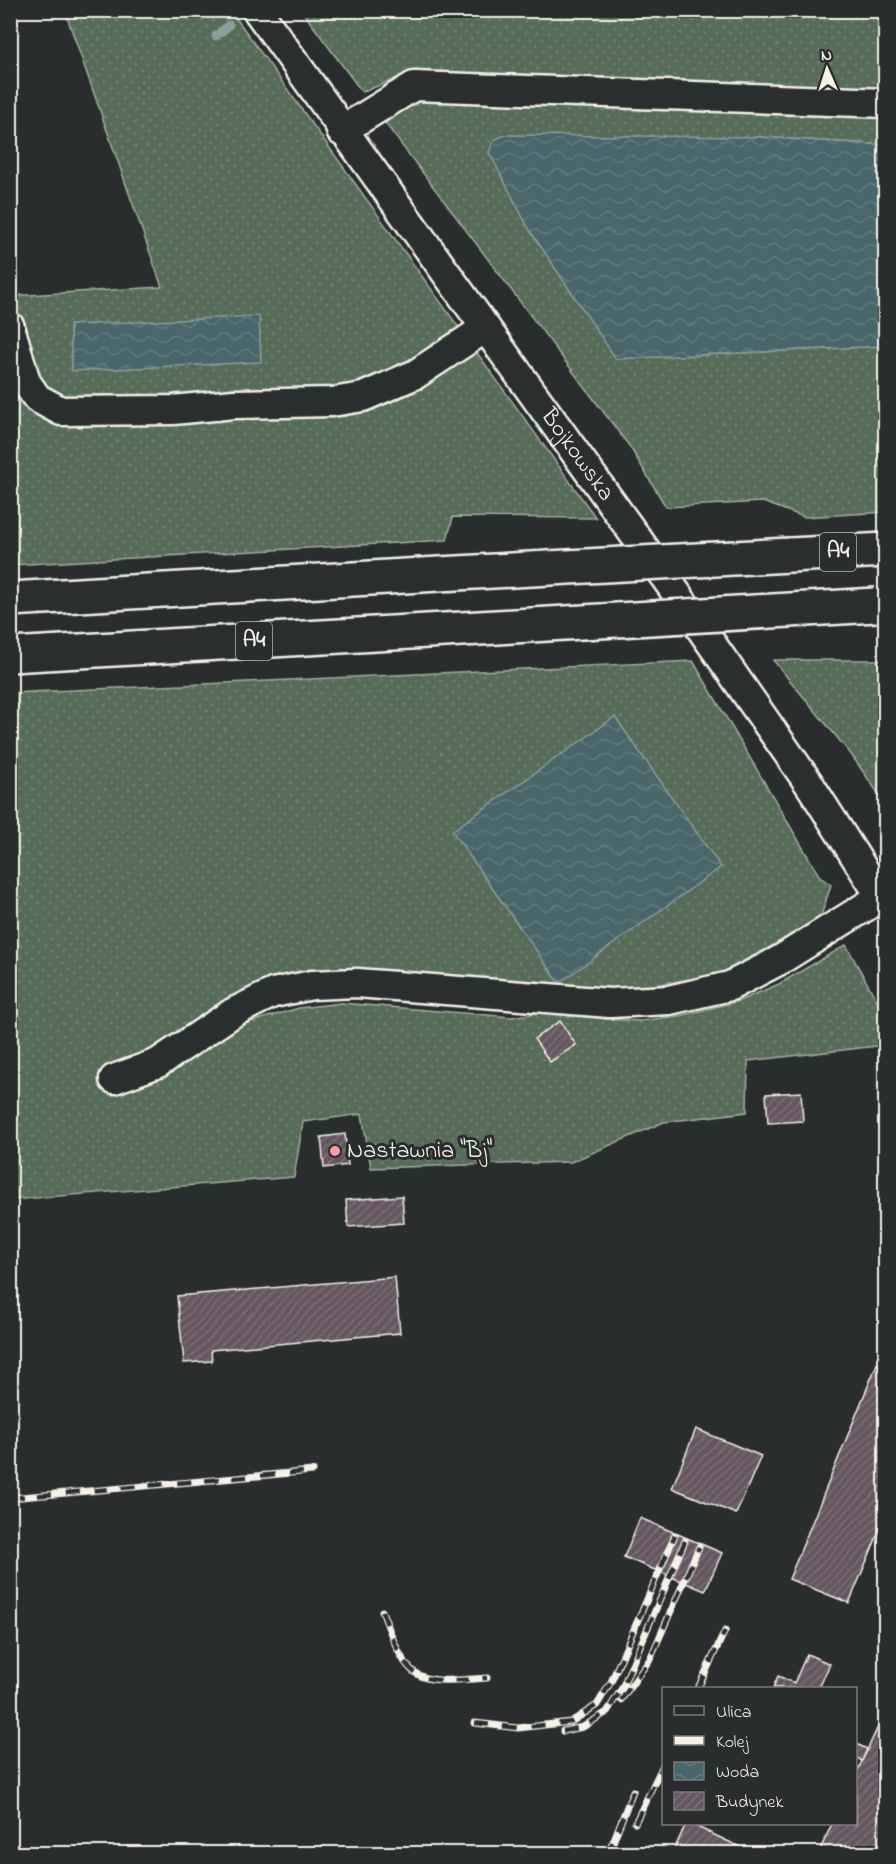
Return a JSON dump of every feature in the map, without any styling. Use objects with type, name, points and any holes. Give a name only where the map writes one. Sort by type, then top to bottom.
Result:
[{"type":"highway","name":"A4","points":[[10,599],[885,549]]},
{"type":"highway","name":"A4","points":[[10,655],[881,605]]},
{"type":"street","name":"Bojkowska","points":[[257,10],[718,653],[810,785],[883,901]]},
{"type":"street","points":[[342,131],[414,86],[885,103]]},
{"type":"street","points":[[10,327],[26,382],[37,398],[61,411],[173,410],[234,404],[332,402],[363,397],[416,374],[484,329]]},
{"type":"street","points":[[114,1079],[158,1063],[234,1012],[273,993],[312,985],[357,983],[610,1003],[669,1000],[730,986],[883,901]]},
{"type":"green space","points":[[65,11],[231,11],[596,518],[453,517],[447,540],[11,565],[10,296],[162,287]]},
{"type":"green space","points":[[302,11],[885,11],[885,91],[414,72],[362,92]]},
{"type":"green space","points":[[419,100],[885,114],[885,145],[759,137],[616,359],[885,346],[885,512],[804,517],[763,502],[666,507],[630,447],[385,123]]},
{"type":"green space","points":[[885,658],[885,803],[850,753],[773,660],[881,660]]},
{"type":"green space","points":[[693,661],[820,877],[831,885],[821,916],[730,972],[615,992],[347,968],[240,993],[151,1051],[299,1008],[341,1003],[511,1017],[564,1009],[604,1019],[641,1021],[683,1015],[739,1001],[779,984],[846,945],[885,1015],[885,1045],[748,1061],[747,1112],[664,1122],[571,1162],[371,1168],[362,1114],[303,1122],[294,1177],[11,1200],[10,693]]},
{"type":"water","points":[[505,135],[759,137],[885,145],[885,346],[616,359],[529,229],[489,152],[494,140]]},
{"type":"water","points":[[259,316],[261,362],[72,371],[70,325]]},
{"type":"water","points":[[615,717],[721,867],[559,983],[452,831]]},
{"type":"building","points":[[560,1021],[576,1045],[550,1062],[534,1039]]},
{"type":"building","points":[[801,1092],[803,1121],[768,1123],[766,1094]]},
{"type":"building","name":"Nastawnia \"Bj\"","points":[[345,1134],[348,1165],[324,1168],[321,1137]]},
{"type":"building","points":[[402,1196],[404,1223],[348,1227],[346,1200]]},
{"type":"building","points":[[395,1277],[400,1333],[211,1350],[212,1361],[184,1363],[177,1296]]},
{"type":"building","points":[[877,1364],[886,1367],[886,1515],[849,1603],[789,1579]]},
{"type":"building","points":[[696,1429],[761,1456],[736,1514],[672,1488]]},
{"type":"building","points":[[640,1518],[722,1553],[705,1591],[624,1557]]},
{"type":"building","points":[[807,1654],[830,1664],[819,1687],[773,1687],[778,1676],[794,1683]]},
{"type":"building","points":[[884,1714],[886,1854],[818,1854],[832,1825],[857,1825],[857,1772]]},
{"type":"building","points":[[857,1744],[867,1749],[862,1761],[857,1758]]},
{"type":"building","points":[[686,1825],[693,1825],[755,1854],[672,1854]]},
{"type":"waterway","points":[[216,36],[229,25]]},
{"type":"railway","points":[[10,1498],[313,1471]]},
{"type":"railway","points":[[475,1723],[518,1728],[571,1722],[597,1705],[611,1682],[675,1535]]},
{"type":"railway","points":[[563,1731],[583,1727],[607,1712],[622,1688],[685,1541]]},
{"type":"railway","points":[[621,1700],[650,1659],[699,1547]]},
{"type":"railway","points":[[382,1611],[399,1653],[416,1674],[443,1680],[487,1678]]},
{"type":"railway","points":[[698,1687],[725,1631]]},
{"type":"railway","points":[[635,1823],[662,1767]]},
{"type":"railway","points":[[605,1854],[613,1842],[633,1791]]},
{"type":"place","name":"Nastawnia \"Bj\"","points":[[335,1151]]}]
